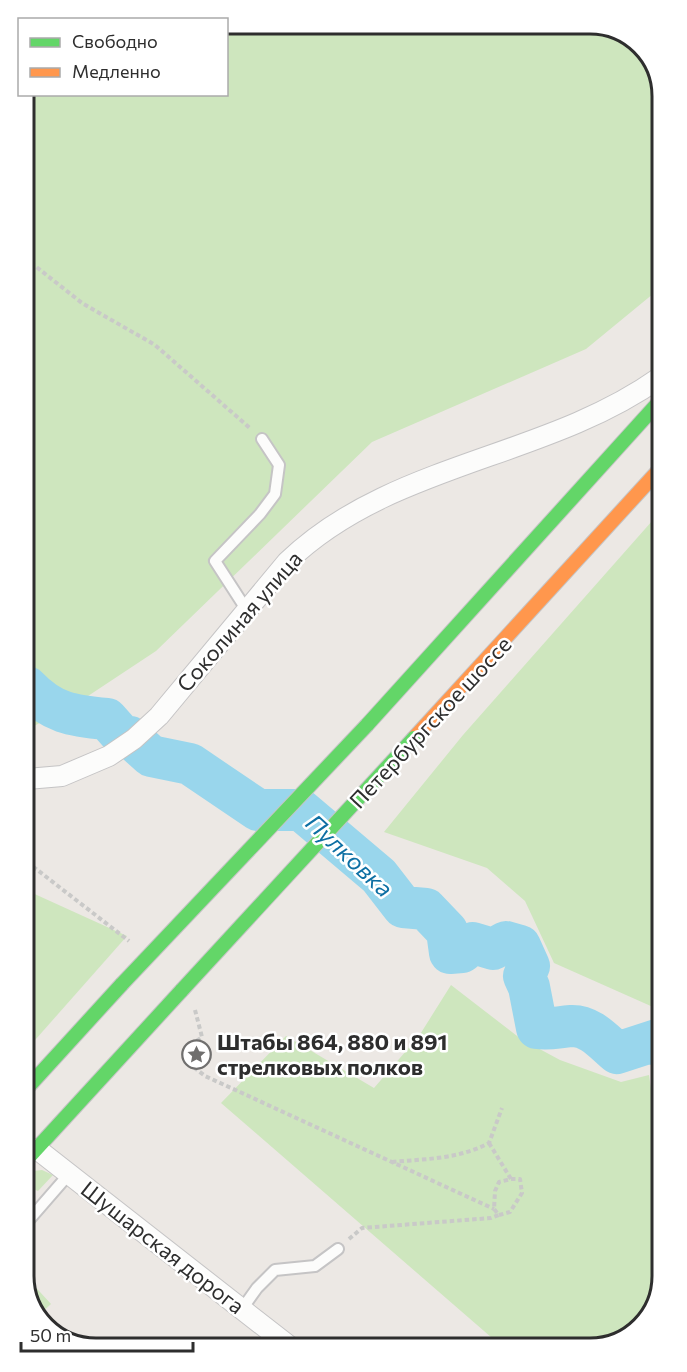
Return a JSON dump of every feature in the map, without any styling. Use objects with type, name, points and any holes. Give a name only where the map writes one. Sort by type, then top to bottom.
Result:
[{"type":"main road","name":"Петербургское шоссе","points":[[34,1080],[367,725],[652,410]]},
{"type":"main road","name":"Петербургское шоссе","points":[[34,1152],[652,478]]},
{"type":"street","name":"Соколиная улица","points":[[34,778],[62,776],[109,756],[134,739],[159,716],[246,609],[304,546],[357,509],[598,414],[652,382]]},
{"type":"street","name":"Шушарская дорога","points":[[34,1154],[69,1174],[278,1337]]},
{"type":"lane","points":[[246,609],[215,561],[260,514],[275,494],[279,465],[262,439]]},
{"type":"lane","points":[[34,1214],[69,1174]]},
{"type":"lane","points":[[242,1309],[257,1288],[275,1270],[315,1266],[338,1249]]},
{"type":"path","points":[[35,266],[82,303],[154,345],[262,439]]},
{"type":"path","points":[[196,1069],[205,1076],[494,1209],[499,1215]]},
{"type":"path","points":[[391,1162],[462,1155],[489,1143],[502,1108]]},
{"type":"path","points":[[489,1143],[511,1179]]},
{"type":"path","points":[[338,1249],[362,1228],[491,1218],[510,1212],[522,1193],[523,1184],[520,1179],[500,1182],[495,1191],[494,1209]]},
{"type":"green space","points":[[228,34],[595,35],[611,38],[625,45],[642,62],[651,84],[652,295],[586,349],[372,442],[156,651],[88,696],[34,726],[35,96],[228,96]]},
{"type":"green space","points":[[652,521],[652,1007],[554,963],[525,901],[487,868],[384,832],[463,735]]},
{"type":"green space","points":[[34,894],[127,936],[34,1041]]},
{"type":"green space","points":[[451,985],[521,1039],[560,1060],[621,1082],[649,1075],[652,1096],[652,1284],[642,1310],[628,1325],[614,1333],[591,1338],[492,1338],[221,1103],[286,1036],[374,1088],[419,1036]]},
{"type":"green space","points":[[42,1170],[53,1175],[38,1191],[34,1189],[34,1171]]},
{"type":"green space","points":[[36,1288],[51,1304],[45,1310]]},
{"type":"waterway","name":"Пулковка","points":[[34,694],[63,712],[107,719],[123,737],[130,737],[151,756],[190,764],[258,810],[301,810],[379,876],[403,907],[426,909],[447,931],[450,953],[462,952],[473,943],[493,949],[506,942],[520,946],[529,966],[524,976],[529,987],[537,1028],[578,1026],[596,1035],[617,1053],[652,1042]]},
{"type":"traffic: fast","points":[[367,725],[652,410]]},
{"type":"traffic: fast","points":[[122,984],[367,725]]},
{"type":"traffic: fast","points":[[182,990],[414,738]]},
{"type":"traffic: fast","points":[[34,1080],[122,984]]},
{"type":"traffic: fast","points":[[34,1151],[182,990]]},
{"type":"traffic: slow","points":[[414,738],[652,478]]},
{"type":"place","name":"Штабы 864, 880 и 891 стрелковых полков","points":[[196,1054]]}]
